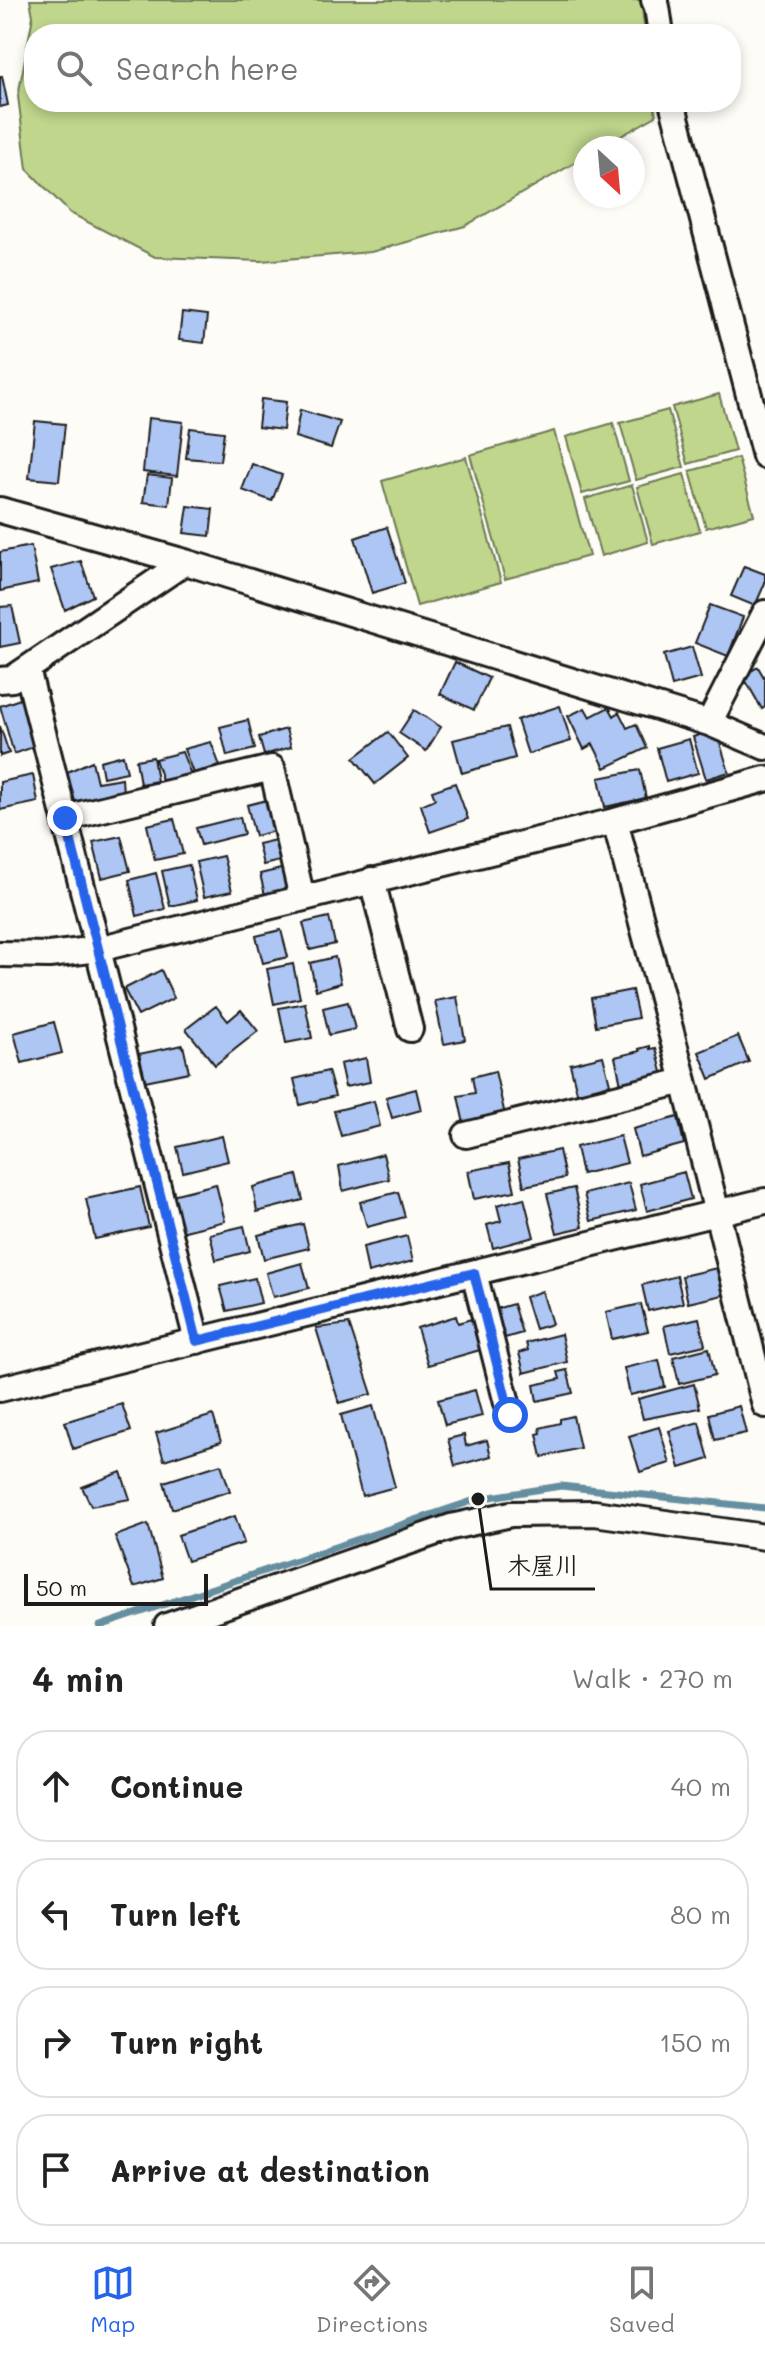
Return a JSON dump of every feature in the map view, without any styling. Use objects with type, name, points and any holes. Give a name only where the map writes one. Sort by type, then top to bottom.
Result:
[{"type":"street","points":[[654,0],[660,24]]},
{"type":"street","points":[[675,112],[765,456]]},
{"type":"street","points":[[0,510],[185,562],[709,723],[765,747]]},
{"type":"street","points":[[0,680],[12,679],[185,562]]},
{"type":"street","points":[[709,723],[765,613]]},
{"type":"street","points":[[27,669],[197,1341]]},
{"type":"street","points":[[65,818],[272,768],[302,898]]},
{"type":"street","points":[[0,954],[49,955],[98,949],[615,821],[765,779]]},
{"type":"street","points":[[615,821],[765,1405]]},
{"type":"street","points":[[372,880],[410,1029]]},
{"type":"street","points":[[466,1135],[684,1081]]},
{"type":"street","points":[[0,1389],[765,1201]]},
{"type":"street","points":[[474,1273],[510,1415]]},
{"type":"street","points":[[167,1626],[451,1527],[511,1514],[594,1513],[765,1537]]},
{"type":"green space","points":[[30,0],[641,0],[644,24],[32,24]]},
{"type":"green space","points":[[24,64],[24,112],[655,112],[656,116],[621,136],[573,136],[573,164],[465,226],[371,252],[261,261],[155,257],[70,213],[27,169],[18,96]]},
{"type":"green space","points":[[719,394],[735,451],[688,464],[672,407]]},
{"type":"green space","points":[[668,410],[684,467],[636,480],[620,423]]},
{"type":"green space","points":[[613,423],[629,481],[582,494],[566,437]]},
{"type":"green space","points":[[554,431],[589,556],[505,579],[470,455]]},
{"type":"green space","points":[[466,457],[501,582],[417,606],[382,481]]},
{"type":"green space","points":[[738,458],[754,515],[706,528],[690,471]]},
{"type":"green space","points":[[684,474],[700,531],[653,544],[637,487]]},
{"type":"green space","points":[[632,485],[648,542],[601,556],[585,499]]},
{"type":"building","points":[[0,77],[8,105],[0,107]]},
{"type":"building","points":[[182,313],[207,316],[204,343],[179,340]]},
{"type":"building","points":[[261,399],[286,402],[283,430],[258,427]]},
{"type":"building","points":[[300,410],[340,422],[331,448],[295,437]]},
{"type":"building","points":[[148,418],[183,422],[177,476],[143,472]]},
{"type":"building","points":[[35,421],[65,424],[59,481],[29,478]]},
{"type":"building","points":[[190,428],[224,432],[220,461],[186,458]]},
{"type":"building","points":[[252,464],[282,475],[272,501],[242,490]]},
{"type":"building","points":[[147,475],[172,478],[169,505],[143,502]]},
{"type":"building","points":[[188,506],[213,509],[210,536],[184,533]]},
{"type":"building","points":[[387,527],[405,583],[372,593],[355,538]]},
{"type":"building","points":[[31,546],[38,583],[0,591],[0,552]]},
{"type":"building","points":[[81,561],[93,596],[65,610],[51,569]]},
{"type":"building","points":[[744,566],[765,574],[765,583],[755,606],[731,596]]},
{"type":"building","points":[[710,605],[743,617],[728,656],[695,643]]},
{"type":"building","points":[[12,606],[20,643],[0,647],[0,607]]},
{"type":"building","points":[[692,647],[701,678],[672,686],[664,655]]},
{"type":"building","points":[[455,662],[489,678],[474,710],[440,694]]},
{"type":"building","points":[[758,667],[765,679],[765,707],[762,709],[743,676]]},
{"type":"building","points":[[23,698],[39,745],[14,754],[0,706]]},
{"type":"building","points":[[560,706],[571,741],[528,754],[517,720]]},
{"type":"building","points":[[609,707],[614,716],[619,712],[627,728],[636,724],[647,748],[605,768],[593,744],[584,749],[568,716],[585,708],[590,717]]},
{"type":"building","points":[[414,710],[441,727],[426,751],[399,733]]},
{"type":"building","points":[[248,720],[255,749],[227,756],[220,727]]},
{"type":"building","points":[[0,726],[9,753],[0,756]]},
{"type":"building","points":[[507,727],[515,758],[462,773],[453,740]]},
{"type":"building","points":[[286,729],[291,747],[264,755],[259,737]]},
{"type":"building","points":[[716,730],[729,772],[706,779],[693,737]]},
{"type":"building","points":[[388,732],[408,758],[375,784],[354,758]]},
{"type":"building","points":[[689,739],[698,773],[666,782],[657,748]]},
{"type":"building","points":[[211,742],[220,766],[193,773],[184,749]]},
{"type":"building","points":[[182,752],[191,775],[163,783],[155,759]]},
{"type":"building","points":[[123,755],[127,772],[103,777],[100,761]]},
{"type":"building","points":[[153,757],[157,781],[140,784],[136,760]]},
{"type":"building","points":[[92,761],[97,782],[122,778],[123,794],[72,807],[65,773]]},
{"type":"building","points":[[640,770],[646,798],[605,807],[599,778]]},
{"type":"building","points":[[33,775],[38,802],[0,810],[0,782]]},
{"type":"building","points":[[455,783],[468,819],[430,832],[421,805],[435,799],[432,791]]},
{"type":"building","points":[[275,798],[283,829],[255,836],[247,805]]},
{"type":"building","points":[[240,817],[244,834],[201,845],[196,828]]},
{"type":"building","points":[[174,819],[183,854],[155,860],[147,825]]},
{"type":"building","points":[[121,836],[130,871],[102,878],[93,842]]},
{"type":"building","points":[[284,838],[288,859],[263,865],[258,844]]},
{"type":"building","points":[[223,856],[232,891],[204,897],[196,862]]},
{"type":"building","points":[[189,865],[197,900],[170,906],[162,871]]},
{"type":"building","points":[[285,868],[290,889],[265,895],[260,874]]},
{"type":"building","points":[[156,873],[165,909],[137,916],[129,880]]},
{"type":"building","points":[[329,917],[335,944],[310,950],[303,923]]},
{"type":"building","points":[[281,930],[288,957],[263,963],[256,936]]},
{"type":"building","points":[[335,957],[341,983],[316,990],[310,963]]},
{"type":"building","points":[[293,964],[300,998],[274,1004],[267,969]]},
{"type":"building","points":[[161,970],[174,998],[138,1016],[124,989]]},
{"type":"building","points":[[632,990],[638,1018],[596,1026],[591,998]]},
{"type":"building","points":[[457,997],[465,1040],[444,1044],[435,1001]]},
{"type":"building","points":[[348,1002],[355,1029],[329,1035],[323,1008]]},
{"type":"building","points":[[305,1003],[312,1038],[286,1043],[279,1008]]},
{"type":"building","points":[[216,1006],[228,1021],[241,1010],[258,1031],[215,1065],[186,1029]]},
{"type":"building","points":[[54,1022],[62,1053],[22,1063],[14,1033]]},
{"type":"building","points":[[738,1036],[749,1062],[710,1079],[699,1052]]},
{"type":"building","points":[[183,1045],[189,1072],[145,1081],[139,1054]]},
{"type":"building","points":[[650,1046],[650,1049],[656,1048],[663,1076],[621,1084],[615,1057]]},
{"type":"building","points":[[603,1056],[610,1084],[591,1089],[592,1092],[577,1092],[570,1064]]},
{"type":"building","points":[[366,1058],[370,1082],[345,1087],[340,1064]]},
{"type":"building","points":[[328,1071],[335,1096],[300,1105],[294,1079]]},
{"type":"building","points":[[495,1071],[505,1115],[464,1124],[458,1096],[475,1093],[472,1077]]},
{"type":"building","points":[[416,1089],[421,1110],[392,1118],[386,1097]]},
{"type":"building","points":[[374,1101],[380,1126],[341,1136],[334,1111]]},
{"type":"building","points":[[678,1117],[684,1144],[640,1156],[633,1129]]},
{"type":"building","points":[[222,1136],[228,1161],[183,1172],[177,1147]]},
{"type":"building","points":[[620,1136],[627,1163],[582,1174],[576,1147]]},
{"type":"building","points":[[559,1150],[565,1178],[524,1186],[518,1159]]},
{"type":"building","points":[[383,1154],[389,1179],[343,1191],[339,1166]]},
{"type":"building","points":[[509,1163],[515,1191],[474,1199],[468,1171]]},
{"type":"building","points":[[684,1172],[691,1199],[647,1211],[640,1184]]},
{"type":"building","points":[[297,1175],[303,1200],[257,1212],[253,1187]]},
{"type":"building","points":[[629,1183],[636,1210],[591,1221],[584,1194]]},
{"type":"building","points":[[216,1184],[225,1221],[181,1232],[172,1195]]},
{"type":"building","points":[[140,1187],[149,1227],[95,1239],[86,1199]]},
{"type":"building","points":[[574,1188],[583,1227],[557,1233],[547,1194]]},
{"type":"building","points":[[398,1192],[405,1217],[367,1227],[360,1202]]},
{"type":"building","points":[[524,1198],[534,1237],[493,1248],[487,1225],[501,1221],[497,1205]]},
{"type":"building","points":[[303,1224],[309,1248],[264,1259],[258,1235]]},
{"type":"building","points":[[244,1226],[250,1251],[216,1260],[210,1234]]},
{"type":"building","points":[[407,1236],[413,1261],[368,1273],[363,1247]]},
{"type":"building","points":[[302,1263],[309,1288],[273,1297],[266,1273]]},
{"type":"building","points":[[717,1268],[723,1295],[688,1303],[682,1276]]},
{"type":"building","points":[[677,1276],[683,1303],[648,1311],[642,1285]]},
{"type":"building","points":[[255,1278],[261,1303],[227,1311],[220,1286]]},
{"type":"building","points":[[542,1291],[552,1324],[535,1329],[525,1297]]},
{"type":"building","points":[[513,1304],[522,1333],[505,1338],[496,1309]]},
{"type":"building","points":[[641,1304],[648,1331],[612,1339],[606,1312]]},
{"type":"building","points":[[456,1316],[458,1323],[471,1319],[480,1350],[428,1365],[417,1328]]},
{"type":"building","points":[[699,1318],[705,1345],[670,1353],[664,1326]]},
{"type":"building","points":[[349,1324],[372,1394],[339,1403],[316,1328]]},
{"type":"building","points":[[561,1334],[567,1362],[524,1373],[519,1353],[528,1350],[526,1343]]},
{"type":"building","points":[[709,1348],[715,1375],[679,1384],[673,1357]]},
{"type":"building","points":[[659,1360],[665,1387],[630,1395],[624,1368]]},
{"type":"building","points":[[567,1370],[573,1393],[537,1401],[534,1385],[560,1379],[558,1372]]},
{"type":"building","points":[[694,1384],[700,1408],[643,1419],[638,1399]]},
{"type":"building","points":[[475,1390],[482,1416],[445,1425],[438,1400]]},
{"type":"building","points":[[122,1404],[131,1431],[73,1449],[65,1422]]},
{"type":"building","points":[[373,1406],[395,1487],[362,1496],[341,1415]]},
{"type":"building","points":[[739,1406],[746,1433],[715,1440],[709,1414]]},
{"type":"building","points":[[213,1415],[221,1442],[164,1460],[156,1433]]},
{"type":"building","points":[[573,1416],[580,1448],[542,1457],[537,1434],[541,1433],[540,1428]]},
{"type":"building","points":[[699,1422],[709,1459],[680,1468],[669,1431]]},
{"type":"building","points":[[659,1427],[670,1463],[640,1472],[629,1436]]},
{"type":"building","points":[[464,1435],[466,1446],[487,1440],[491,1456],[455,1466],[448,1439]]},
{"type":"building","points":[[221,1464],[230,1491],[172,1509],[164,1482]]},
{"type":"building","points":[[121,1472],[130,1499],[91,1506],[82,1487]]},
{"type":"building","points":[[235,1516],[244,1543],[187,1561],[178,1535]]},
{"type":"building","points":[[148,1524],[163,1578],[134,1587],[115,1536]]},
{"type":"waterway","points":[[100,1626],[478,1499],[561,1486],[765,1508]]},
{"type":"place","name":"木屋川","points":[[478,1499]]},
{"type":"route","points":[[65,818],[197,1341],[474,1273],[510,1415]]}]
